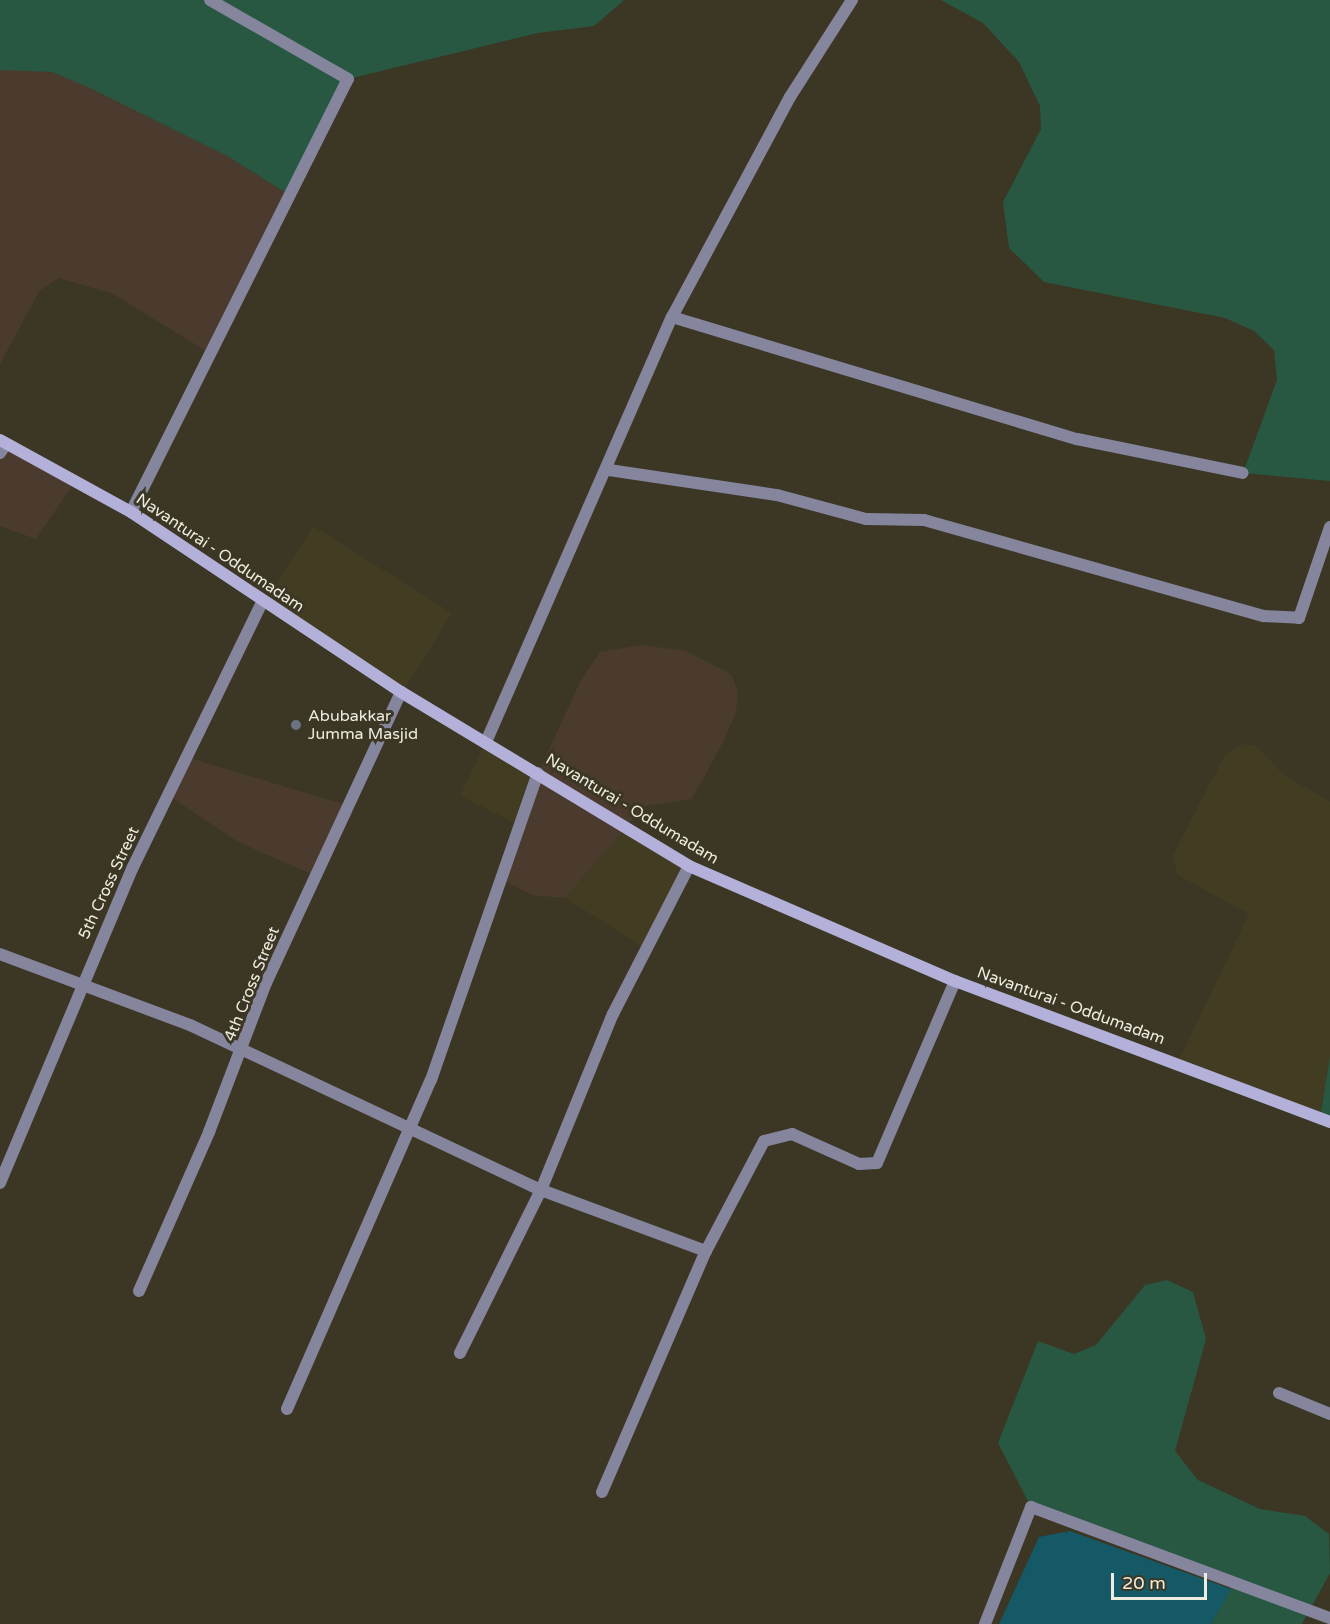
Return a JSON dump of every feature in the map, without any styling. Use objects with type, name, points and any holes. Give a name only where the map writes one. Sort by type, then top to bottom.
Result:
[{"type":"main road","name":"Navanturai - Oddumadam","points":[[2,446],[131,512],[262,603],[401,692],[538,772],[689,866],[955,981],[1330,1122]]},
{"type":"street","points":[[131,512],[348,79],[210,0]]},
{"type":"street","points":[[486,742],[609,470],[672,317],[790,97],[852,0]]},
{"type":"street","points":[[672,317],[1077,439],[1243,473]]},
{"type":"street","points":[[609,470],[777,495],[866,519],[924,520],[1264,616],[1299,618],[1330,527]]},
{"type":"street","name":"5th Cross Street","points":[[0,1183],[82,982],[262,603]]},
{"type":"street","name":"4th Cross Street","points":[[139,1291],[243,1049],[266,982],[401,692]]},
{"type":"street","points":[[287,1409],[431,1080],[538,772]]},
{"type":"street","points":[[460,1353],[541,1190],[613,1014],[689,866]]},
{"type":"street","points":[[0,954],[82,982],[243,1049],[541,1190],[706,1251]]},
{"type":"street","points":[[602,1492],[706,1251],[764,1141],[792,1134],[859,1164],[877,1163],[955,981]]},
{"type":"street","points":[[1280,1392],[1330,1414]]},
{"type":"street","points":[[985,1624],[1031,1507],[1330,1618]]},
{"type":"shaded area","points":[[9,68],[52,72],[90,88],[227,156],[288,194],[211,354],[113,294],[59,278],[40,290],[0,364],[0,70]]},
{"type":"shaded area","points":[[6,444],[76,480],[36,539],[0,526],[0,453]]},
{"type":"shaded area","points":[[313,526],[452,613],[403,691],[264,604]]},
{"type":"shaded area","points":[[641,645],[686,651],[731,674],[738,692],[736,712],[723,742],[692,799],[644,806],[565,898],[532,895],[499,878],[538,773],[581,680],[600,652]]},
{"type":"shaded area","points":[[486,742],[538,773],[519,825],[460,796]]},
{"type":"shaded area","points":[[1242,744],[1256,746],[1284,775],[1330,802],[1330,1056],[1320,1118],[1178,1062],[1249,914],[1178,875],[1173,855],[1225,755]]},
{"type":"shaded area","points":[[190,758],[349,806],[316,876],[238,842],[169,796]]},
{"type":"shaded area","points":[[625,828],[689,866],[645,948],[565,898]]},
{"type":"green space","points":[[0,0],[624,0],[594,26],[538,33],[348,79],[288,194],[227,156],[90,88],[52,72],[0,70]]},
{"type":"green space","points":[[941,0],[1330,0],[1330,481],[1243,473],[1277,380],[1274,350],[1254,331],[1225,318],[1044,282],[1009,248],[1003,202],[1041,129],[1040,106],[1019,62],[983,23]]},
{"type":"green space","points":[[1330,1056],[1330,1122],[1320,1118]]},
{"type":"green space","points":[[1167,1280],[1193,1292],[1206,1339],[1175,1451],[1198,1480],[1260,1509],[1305,1516],[1329,1534],[1330,1573],[1302,1624],[1211,1624],[1232,1586],[1031,1507],[998,1443],[1038,1341],[1074,1354],[1096,1345],[1145,1285]]},
{"type":"water","points":[[1070,1531],[1231,1589],[1211,1624],[999,1624],[1039,1537]]},
{"type":"place","name":"Abubakkar Jumma Masjid","points":[[296,725]]}]
